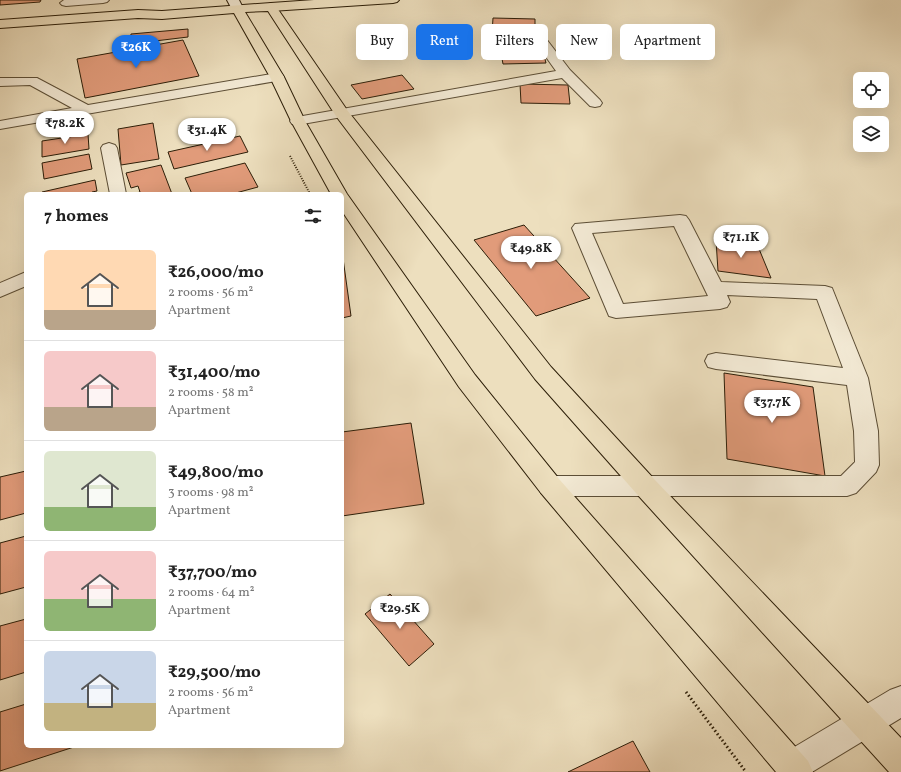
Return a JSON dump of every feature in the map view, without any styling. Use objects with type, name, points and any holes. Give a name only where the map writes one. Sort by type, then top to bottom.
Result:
[{"type":"main road","points":[[0,32],[138,20],[162,15],[235,5],[393,0]]},
{"type":"main road","points":[[269,3],[341,113],[543,373],[645,486],[901,761]]},
{"type":"main road","points":[[235,5],[277,77],[298,121],[338,192]]},
{"type":"main road","points":[[0,24],[138,14],[162,15]]},
{"type":"main road","points":[[344,201],[467,381],[550,486],[795,769]]},
{"type":"street","points":[[66,3],[103,0]]},
{"type":"street","points":[[548,51],[565,73],[595,104]]},
{"type":"street","points":[[298,121],[565,73]]},
{"type":"street","points":[[0,125],[277,77]]},
{"type":"street","points":[[0,82],[32,81],[86,110]]},
{"type":"street","points":[[109,148],[118,192]]},
{"type":"street","points":[[680,220],[714,288],[720,302],[616,312],[581,228],[680,220]]},
{"type":"street","points":[[0,291],[24,279]]},
{"type":"street","points":[[550,486],[848,486],[867,465],[866,431],[857,378],[825,294],[714,288]]},
{"type":"street","points":[[716,361],[857,378]]},
{"type":"street","points":[[795,769],[866,722],[901,701]]},
{"type":"building","points":[[0,0],[41,0],[40,2],[0,5]]},
{"type":"building","points":[[493,18],[535,19],[535,24],[493,24]]},
{"type":"building","points":[[188,29],[188,37],[130,44],[131,34]]},
{"type":"building","points":[[183,40],[199,76],[85,98],[77,59]]},
{"type":"building","points":[[502,60],[545,60],[546,63],[503,64]]},
{"type":"building","points":[[402,75],[414,89],[362,99],[351,85]]},
{"type":"building","points":[[520,84],[568,85],[570,104],[521,103]]},
{"type":"building","points":[[153,123],[159,159],[121,165],[118,129]]},
{"type":"building","points":[[88,134],[89,149],[42,157],[42,141]]},
{"type":"building","points":[[240,136],[248,152],[174,169],[168,152]]},
{"type":"building","points":[[89,154],[92,169],[44,179],[42,163]]},
{"type":"building","points":[[245,163],[258,187],[239,192],[191,192],[185,178]]},
{"type":"building","points":[[161,165],[171,192],[140,192],[138,186],[131,188],[126,173]]},
{"type":"building","points":[[95,180],[97,191],[92,192],[42,192]]},
{"type":"building","points":[[524,225],[590,298],[536,316],[474,240]]},
{"type":"building","points":[[716,240],[757,244],[771,278],[718,271]]},
{"type":"building","points":[[344,265],[351,316],[344,318]]},
{"type":"building","points":[[724,373],[813,387],[825,476],[727,459]]},
{"type":"building","points":[[411,423],[424,504],[344,516],[344,432]]},
{"type":"building","points":[[24,471],[24,514],[0,520],[0,477]]},
{"type":"building","points":[[24,537],[24,588],[0,594],[0,543]]},
{"type":"building","points":[[390,594],[434,644],[409,666],[365,614]]},
{"type":"building","points":[[24,620],[24,673],[0,680],[0,626]]},
{"type":"building","points":[[24,705],[24,748],[71,748],[0,771],[0,712]]},
{"type":"building","points":[[633,741],[650,772],[568,772]]}]
